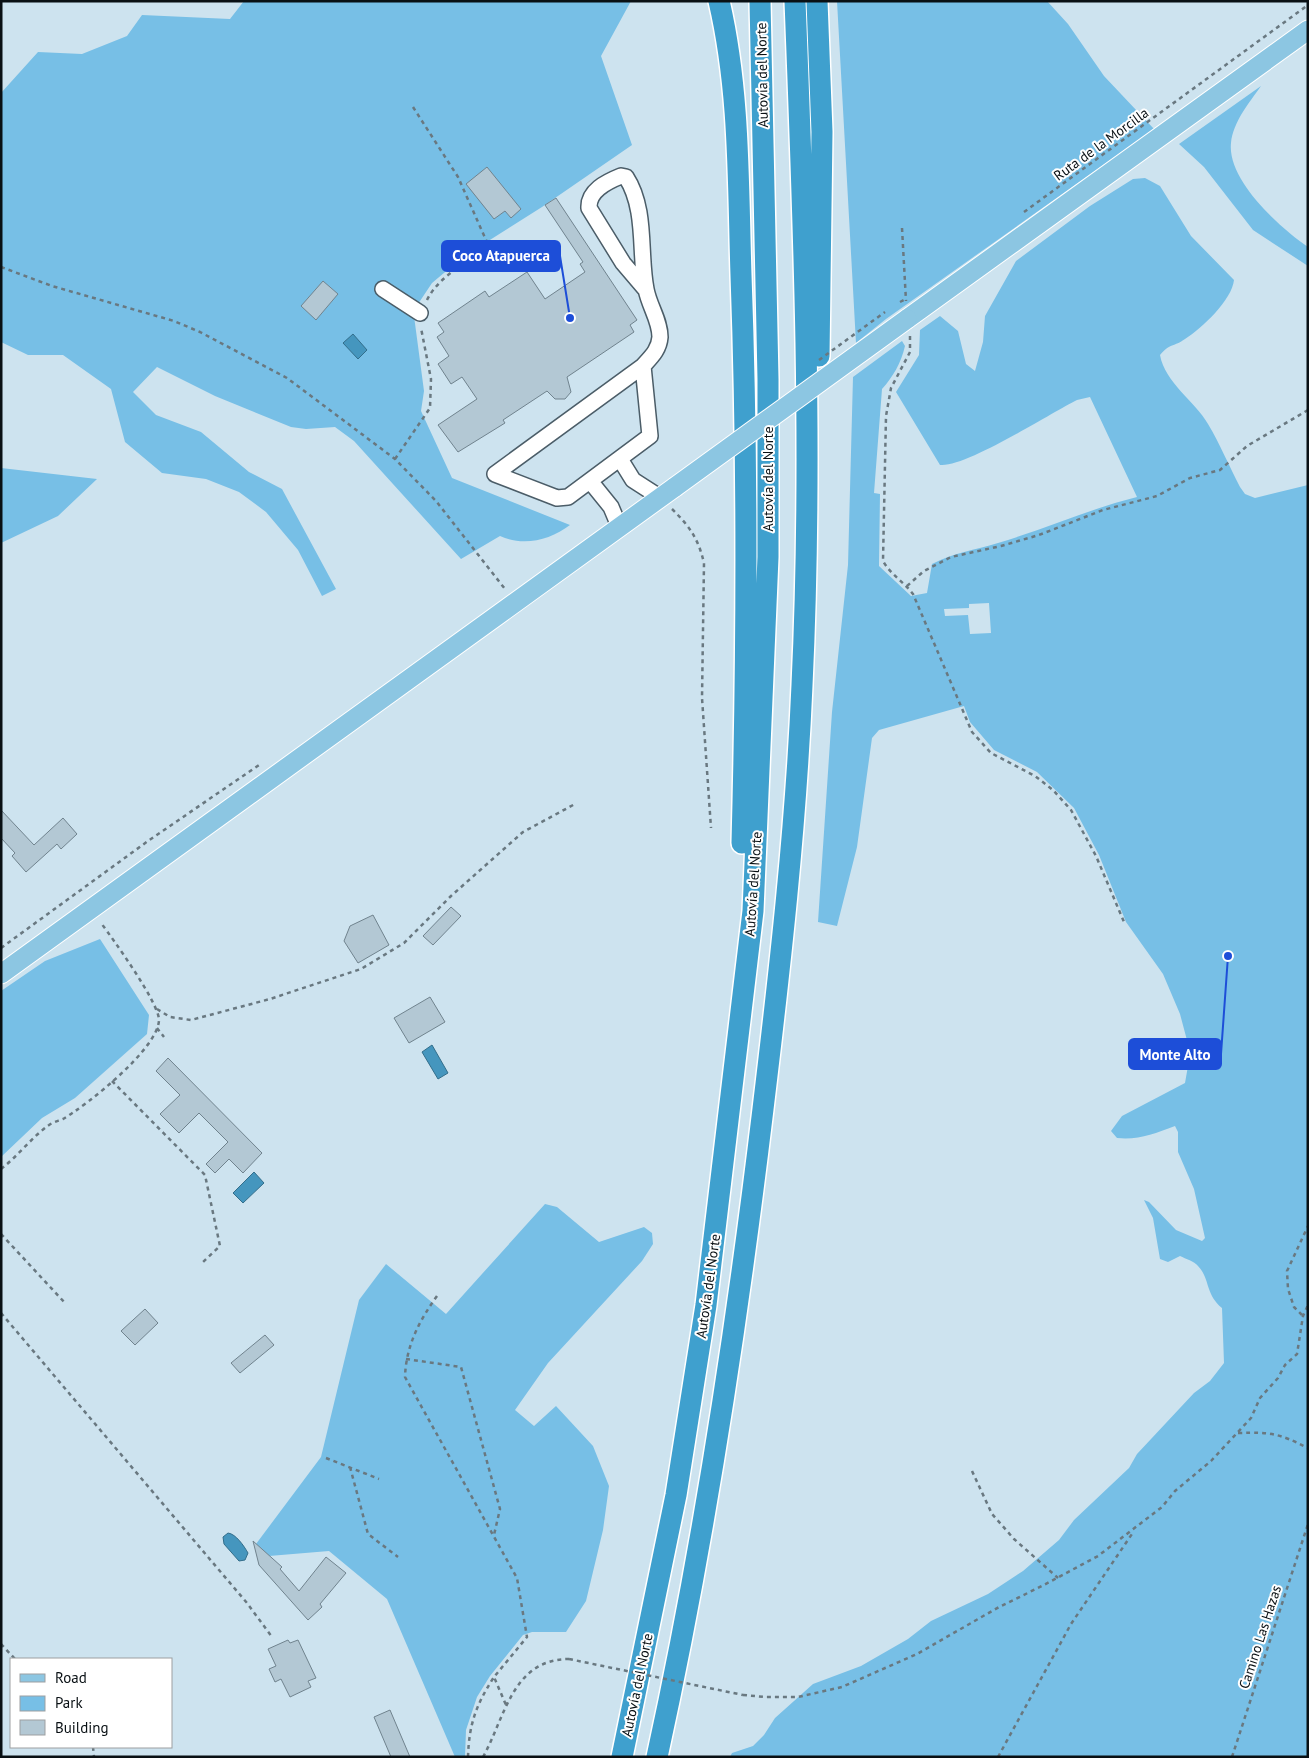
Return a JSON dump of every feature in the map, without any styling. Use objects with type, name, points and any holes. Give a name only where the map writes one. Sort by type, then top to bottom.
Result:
[{"type":"highway","points":[[719,1],[731,68],[735,121],[742,319],[745,495],[745,724],[733,1086]]},
{"type":"highway","name":"Autovía del Norte","points":[[622,1757],[676,1495],[706,1306],[753,910],[768,557],[768,379],[760,1]]},
{"type":"highway","points":[[657,1757],[692,1587],[726,1391],[745,1262],[776,1005],[795,812],[802,684],[807,427],[795,1]]},
{"type":"highway","points":[[807,427],[817,403],[822,244],[822,132],[817,1]]},
{"type":"main road","points":[[1,974],[1308,30]]},
{"type":"lane","points":[[643,366],[650,436],[568,498],[557,498],[495,474],[643,366],[657,351],[660,337],[658,322],[646,290],[642,232],[632,186],[626,178],[621,176],[592,193],[588,200],[589,208],[624,263],[646,290]]},
{"type":"lane","points":[[383,289],[420,313]]},
{"type":"lane","points":[[620,459],[633,480],[668,492]]},
{"type":"lane","points":[[590,481],[610,507],[619,526]]},
{"type":"path","name":"Ruta de la Morcilla","points":[[1022,214],[1308,5]]},
{"type":"path","points":[[413,107],[458,177],[490,249]]},
{"type":"path","points":[[902,228],[907,319],[911,340],[910,352],[891,388],[886,416],[883,562],[889,571],[907,586],[913,594],[972,732],[991,753],[1035,776],[1053,790],[1071,810],[1096,856],[1124,922]]},
{"type":"path","points":[[395,459],[430,408],[432,379],[418,316],[430,295],[446,278],[465,263],[496,246]]},
{"type":"path","points":[[1,267],[52,286],[174,321],[200,332],[287,378],[395,459],[468,538],[515,603]]},
{"type":"path","points":[[906,299],[913,293]]},
{"type":"path","points":[[907,586],[924,571],[950,557],[1001,546],[1039,535],[1103,510],[1158,496],[1190,478],[1220,470],[1247,446],[1308,410]]},
{"type":"path","points":[[668,492],[699,543],[704,563],[702,698],[711,828]]},
{"type":"path","points":[[157,1010],[170,1017],[190,1020],[270,999],[360,969],[404,943],[452,896],[523,832],[575,804]]},
{"type":"path","points":[[91,910],[119,947],[157,1010],[158,1028],[164,1037]]},
{"type":"path","points":[[1,1169],[49,1125],[63,1118],[112,1081],[144,1052],[158,1028]]},
{"type":"path","points":[[112,1081],[205,1175],[220,1246],[201,1264]]},
{"type":"path","points":[[1303,1316],[1294,1307],[1288,1289],[1288,1271],[1308,1226]]},
{"type":"path","points":[[1,1234],[65,1304]]},
{"type":"path","points":[[437,1296],[422,1317],[406,1359],[405,1377],[517,1578],[526,1637],[494,1677],[479,1700],[469,1731],[468,1757]]},
{"type":"path","points":[[483,1757],[516,1686],[536,1667],[549,1662],[569,1659],[765,1698],[798,1697],[842,1687],[917,1654],[998,1607],[1058,1578],[1098,1556],[1136,1528],[1162,1507],[1175,1491],[1211,1460],[1238,1433],[1251,1418],[1260,1398],[1278,1378],[1285,1366],[1298,1354],[1303,1316],[1308,1305]]},
{"type":"path","points":[[1,1313],[247,1603],[272,1637]]},
{"type":"path","points":[[406,1359],[461,1367],[500,1509],[494,1536]]},
{"type":"path","points":[[1238,1433],[1270,1432],[1282,1435],[1308,1448]]},
{"type":"path","points":[[326,1458],[380,1479]]},
{"type":"path","points":[[350,1468],[368,1534],[398,1557]]},
{"type":"path","points":[[972,1471],[992,1514],[1014,1539],[1058,1578]]},
{"type":"path","name":"Camino Las Hazas","points":[[1232,1757],[1308,1524]]},
{"type":"path","points":[[998,1757],[1071,1624],[1136,1528]]},
{"type":"path","points":[[1,1644],[14,1658]]},
{"type":"path","points":[[494,1677],[506,1705]]},
{"type":"green space","points":[[244,1],[631,1],[601,56],[632,145],[542,207],[463,257],[432,283],[418,304],[414,316],[424,391],[421,411],[452,478],[570,525],[554,535],[527,541],[518,541],[500,536],[461,559],[354,441],[335,427],[306,429],[291,427],[215,396],[157,367],[133,392],[156,415],[201,432],[249,472],[282,489],[336,589],[322,596],[298,550],[266,512],[239,492],[206,479],[162,473],[125,442],[111,389],[63,355],[28,355],[1,342],[1,93],[38,52],[82,54],[127,36],[142,15],[230,19]]},
{"type":"green space","points":[[837,1],[1047,1],[1068,24],[1104,76],[1154,129],[886,319],[856,343]]},
{"type":"green space","points":[[1261,86],[1242,113],[1232,135],[1232,157],[1237,172],[1257,201],[1283,228],[1308,247],[1308,266],[1253,230],[1204,167],[1179,144]]},
{"type":"green space","points":[[1145,178],[1160,186],[1191,236],[1234,280],[1228,296],[1215,313],[1192,334],[1169,347],[1160,355],[1168,374],[1208,424],[1245,494],[1255,498],[1308,485],[1308,1757],[730,1757],[732,1753],[753,1746],[764,1735],[775,1718],[813,1684],[861,1666],[908,1639],[931,1621],[988,1594],[1023,1571],[1059,1540],[1074,1520],[1129,1468],[1137,1454],[1194,1393],[1210,1381],[1224,1363],[1222,1308],[1210,1292],[1202,1271],[1196,1264],[1180,1256],[1168,1262],[1160,1259],[1153,1218],[1144,1200],[1149,1202],[1176,1230],[1202,1241],[1205,1238],[1194,1189],[1178,1152],[1178,1132],[1175,1126],[1146,1136],[1117,1138],[1111,1131],[1122,1116],[1185,1083],[1188,1066],[1188,1044],[1180,1014],[1163,974],[1126,922],[1099,855],[1074,808],[1037,772],[994,750],[970,722],[964,706],[879,730],[872,738],[857,847],[837,926],[818,922],[832,712],[848,565],[853,377],[902,341],[905,346],[899,364],[882,389],[874,493],[880,494],[879,566],[911,596],[927,593],[932,564],[940,560],[1137,497],[1090,397],[1077,400],[1007,439],[968,458],[952,464],[940,465],[896,392],[919,355],[920,330],[940,316],[958,331],[966,364],[975,371],[983,342],[985,316],[1016,261],[1090,206],[1133,179]],"holes":[[[989,603],[991,633],[970,634],[968,615],[945,616],[944,609],[969,608],[969,604]]]},
{"type":"green space","points":[[1,468],[97,479],[58,516],[1,543]]},
{"type":"green space","points":[[100,939],[149,1015],[147,1034],[75,1098],[42,1118],[1,1157],[1,991],[45,961]]},
{"type":"green space","points":[[545,1204],[557,1207],[599,1242],[644,1227],[652,1233],[653,1244],[642,1261],[548,1363],[515,1410],[534,1426],[556,1406],[593,1446],[609,1486],[603,1530],[586,1601],[566,1632],[532,1632],[523,1635],[490,1676],[477,1697],[466,1730],[465,1757],[455,1757],[387,1599],[329,1551],[269,1556],[256,1544],[321,1457],[359,1300],[386,1264],[446,1314]]},
{"type":"shaded area","points":[[353,334],[367,350],[358,359],[343,343]]},
{"type":"shaded area","points":[[432,1045],[448,1073],[438,1079],[422,1052]]},
{"type":"shaded area","points":[[254,1172],[264,1183],[243,1203],[233,1193]]},
{"type":"shaded area","points":[[228,1533],[237,1538],[248,1553],[245,1560],[239,1561],[224,1544],[223,1537]]},
{"type":"building","points":[[487,167],[521,209],[511,218],[505,211],[494,219],[466,184]]},
{"type":"building","points":[[556,198],[637,320],[630,325],[634,332],[567,377],[571,392],[565,399],[555,399],[547,391],[503,420],[505,423],[458,452],[438,425],[477,399],[462,377],[451,384],[438,364],[449,356],[437,337],[444,332],[438,323],[485,291],[489,297],[527,272],[545,299],[585,272],[580,264],[583,262],[545,205]]},
{"type":"building","points":[[323,281],[338,294],[316,320],[301,306]]},
{"type":"building","points":[[1,810],[34,845],[63,818],[77,834],[61,849],[57,844],[26,872],[12,856],[15,853],[1,838]]},
{"type":"building","points":[[451,907],[461,916],[433,945],[423,936]]},
{"type":"building","points":[[373,915],[389,945],[358,963],[344,941],[350,926]]},
{"type":"building","points":[[430,997],[445,1022],[409,1043],[394,1018]]},
{"type":"building","points":[[168,1058],[262,1153],[243,1173],[229,1159],[215,1173],[206,1164],[228,1142],[199,1113],[179,1133],[160,1114],[180,1095],[156,1071]]},
{"type":"building","points":[[145,1309],[158,1323],[135,1345],[121,1331]]},
{"type":"building","points":[[265,1335],[274,1345],[240,1373],[231,1363]]},
{"type":"building","points":[[253,1541],[282,1567],[280,1569],[299,1591],[326,1557],[346,1573],[320,1604],[322,1607],[308,1620],[259,1565]]},
{"type":"building","points":[[288,1640],[290,1643],[298,1640],[316,1678],[308,1681],[311,1687],[290,1697],[281,1679],[275,1682],[269,1669],[276,1666],[268,1649]]},
{"type":"building","points":[[390,1710],[410,1757],[391,1757],[374,1717]]},
{"type":"place","name":"Coco Atapuerca","points":[[570,318]]},
{"type":"place","name":"Monte Alto","points":[[1228,956]]}]
